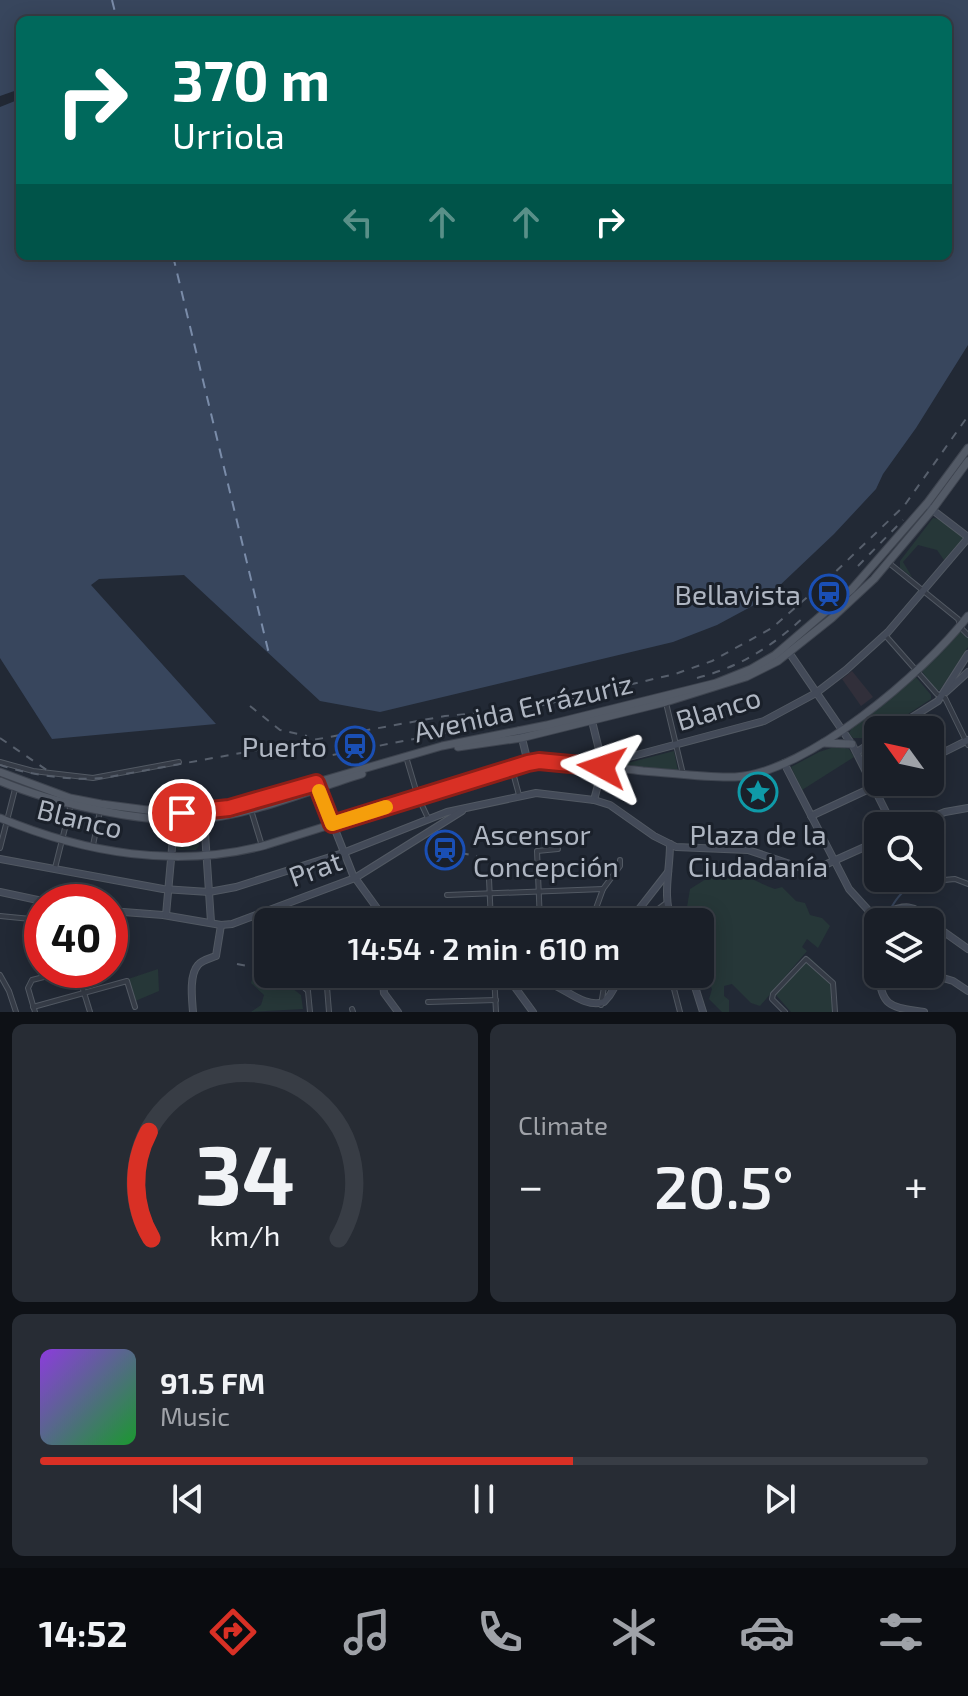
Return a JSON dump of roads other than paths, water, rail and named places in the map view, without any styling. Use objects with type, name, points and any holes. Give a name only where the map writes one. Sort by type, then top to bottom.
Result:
[{"type":"main road","name":"Avenida Errázuriz","points":[[0,777],[71,804],[100,810],[174,817],[203,816],[251,809],[442,746],[592,721],[746,677],[788,650],[859,594],[889,563],[968,448]]},
{"type":"main road","name":"Avenida Errázuriz","points":[[203,816],[407,760],[716,683],[751,669],[788,650],[868,573],[968,461]]},
{"type":"main road","points":[[929,507],[968,538]]},
{"type":"main road","name":"Blanco","points":[[3,820],[92,848],[135,855],[207,856],[262,846],[511,767],[528,763],[603,766],[764,721],[816,693],[846,670],[885,635],[925,592],[968,538]]},
{"type":"main road","points":[[603,766],[735,777],[773,769],[842,729],[879,703],[917,671],[968,616]]},
{"type":"main road","points":[[788,650],[855,748],[864,768]]},
{"type":"main road","points":[[944,694],[947,684],[968,654]]},
{"type":"main road","points":[[912,716],[944,694],[968,672]]},
{"type":"main road","points":[[592,721],[603,766],[594,800]]},
{"type":"main road","points":[[520,734],[528,763]]},
{"type":"main road","points":[[944,753],[967,742]]},
{"type":"main road","points":[[819,743],[855,748],[864,744]]},
{"type":"main road","points":[[784,763],[832,861],[849,889],[867,908]]},
{"type":"main road","name":"Avenida Errázuriz","points":[[15,783],[70,798],[174,817]]},
{"type":"main road","points":[[317,785],[355,878],[379,908]]},
{"type":"main road","points":[[811,816],[864,791]]},
{"type":"main road","points":[[0,859],[168,889],[209,892],[236,887],[343,853],[428,818],[468,806],[541,793],[594,800],[619,810],[652,834],[683,848],[748,850],[805,869],[818,868],[864,847]]},
{"type":"main road","name":"Prat","points":[[221,925],[232,924],[355,878],[468,806]]},
{"type":"main road","points":[[944,812],[968,808]]},
{"type":"main road","points":[[203,816],[211,922]]},
{"type":"main road","points":[[164,915],[174,817]]},
{"type":"main road","points":[[667,908],[670,844]]},
{"type":"main road","points":[[640,908],[670,869]]},
{"type":"main road","points":[[0,892],[24,897]]},
{"type":"main road","points":[[128,912],[221,925],[216,956],[199,963],[196,968],[192,990],[193,1012]]},
{"type":"main road","points":[[944,932],[968,949]]},
{"type":"main road","points":[[944,978],[968,991]]},
{"type":"main road","points":[[383,988],[398,1012]]},
{"type":"main road","points":[[515,988],[533,1012]]},
{"type":"main road","points":[[547,988],[573,1004],[589,1009],[601,1005],[614,988]]},
{"type":"main road","points":[[695,988],[703,1012]]},
{"type":"main road","points":[[880,988],[890,1004],[924,1012]]},
{"type":"street","points":[[889,563],[958,619],[968,635]]},
{"type":"street","points":[[885,635],[917,671],[944,694],[967,742]]},
{"type":"street","points":[[666,702],[683,774]]},
{"type":"street","points":[[407,760],[428,818]]},
{"type":"street","points":[[0,762],[33,771],[93,778],[179,762]]},
{"type":"street","points":[[511,767],[519,796]]},
{"type":"street","points":[[0,848],[3,820],[15,783]]},
{"type":"street","points":[[54,871],[71,804]]},
{"type":"street","points":[[251,809],[262,846]]},
{"type":"street","points":[[92,848],[100,810]]},
{"type":"street","points":[[540,908],[537,851],[558,849]]},
{"type":"street","points":[[596,908],[603,889],[620,866],[620,860]]},
{"type":"street","points":[[489,879],[490,908]]},
{"type":"street","points":[[944,880],[955,879],[968,884]]},
{"type":"street","points":[[447,895],[603,889]]},
{"type":"street","points":[[660,908],[665,904]]},
{"type":"street","points":[[0,916],[24,918]]},
{"type":"street","points":[[785,1012],[774,1003],[773,994],[806,959],[833,983],[835,1012]]},
{"type":"street","points":[[0,975],[16,1012]]},
{"type":"street","points":[[30,988],[34,1010],[127,981],[135,1007]]},
{"type":"street","points":[[82,988],[90,1012]]},
{"type":"street","points":[[305,988],[308,991],[310,1012]]},
{"type":"street","points":[[327,988],[329,1012]]},
{"type":"street","points":[[495,988],[496,1012]]},
{"type":"street","points":[[601,1005],[604,988]]},
{"type":"street","points":[[674,988],[680,1012]]},
{"type":"street","points":[[428,1002],[496,1000]]},
{"type":"water","points":[[0,0],[968,0],[968,345],[876,489],[777,588],[756,604],[717,625],[673,642],[380,712],[320,701],[184,575],[99,579],[91,585],[216,724],[52,739],[0,658],[0,107],[16,101],[16,260],[952,260],[952,16],[16,16],[16,90],[0,96]]},
{"type":"waterway","points":[[891,908],[903,892]]},
{"type":"railway","points":[[0,765],[51,776],[103,778],[445,716],[530,708],[675,674],[712,661],[772,628],[829,578],[904,506],[968,416]]},
{"type":"railway","points":[[858,566],[903,520]]},
{"type":"railway","points":[[697,678],[753,655],[803,618]]},
{"type":"railway","points":[[250,706],[280,730],[307,736]]},
{"type":"railway","points":[[317,758],[505,721]]},
{"type":"railway","points":[[0,738],[51,773]]},
{"type":"railway","points":[[445,850],[477,856]]},
{"type":"railway","points":[[237,964],[254,967]]},
{"type":"place","name":"Bellavista","points":[[829,594]]},
{"type":"place","name":"Puerto","points":[[355,746]]},
{"type":"place","name":"Plaza de la Ciudadanía","points":[[758,792]]},
{"type":"place","name":"Ascensor Concepción","points":[[445,850]]}]
